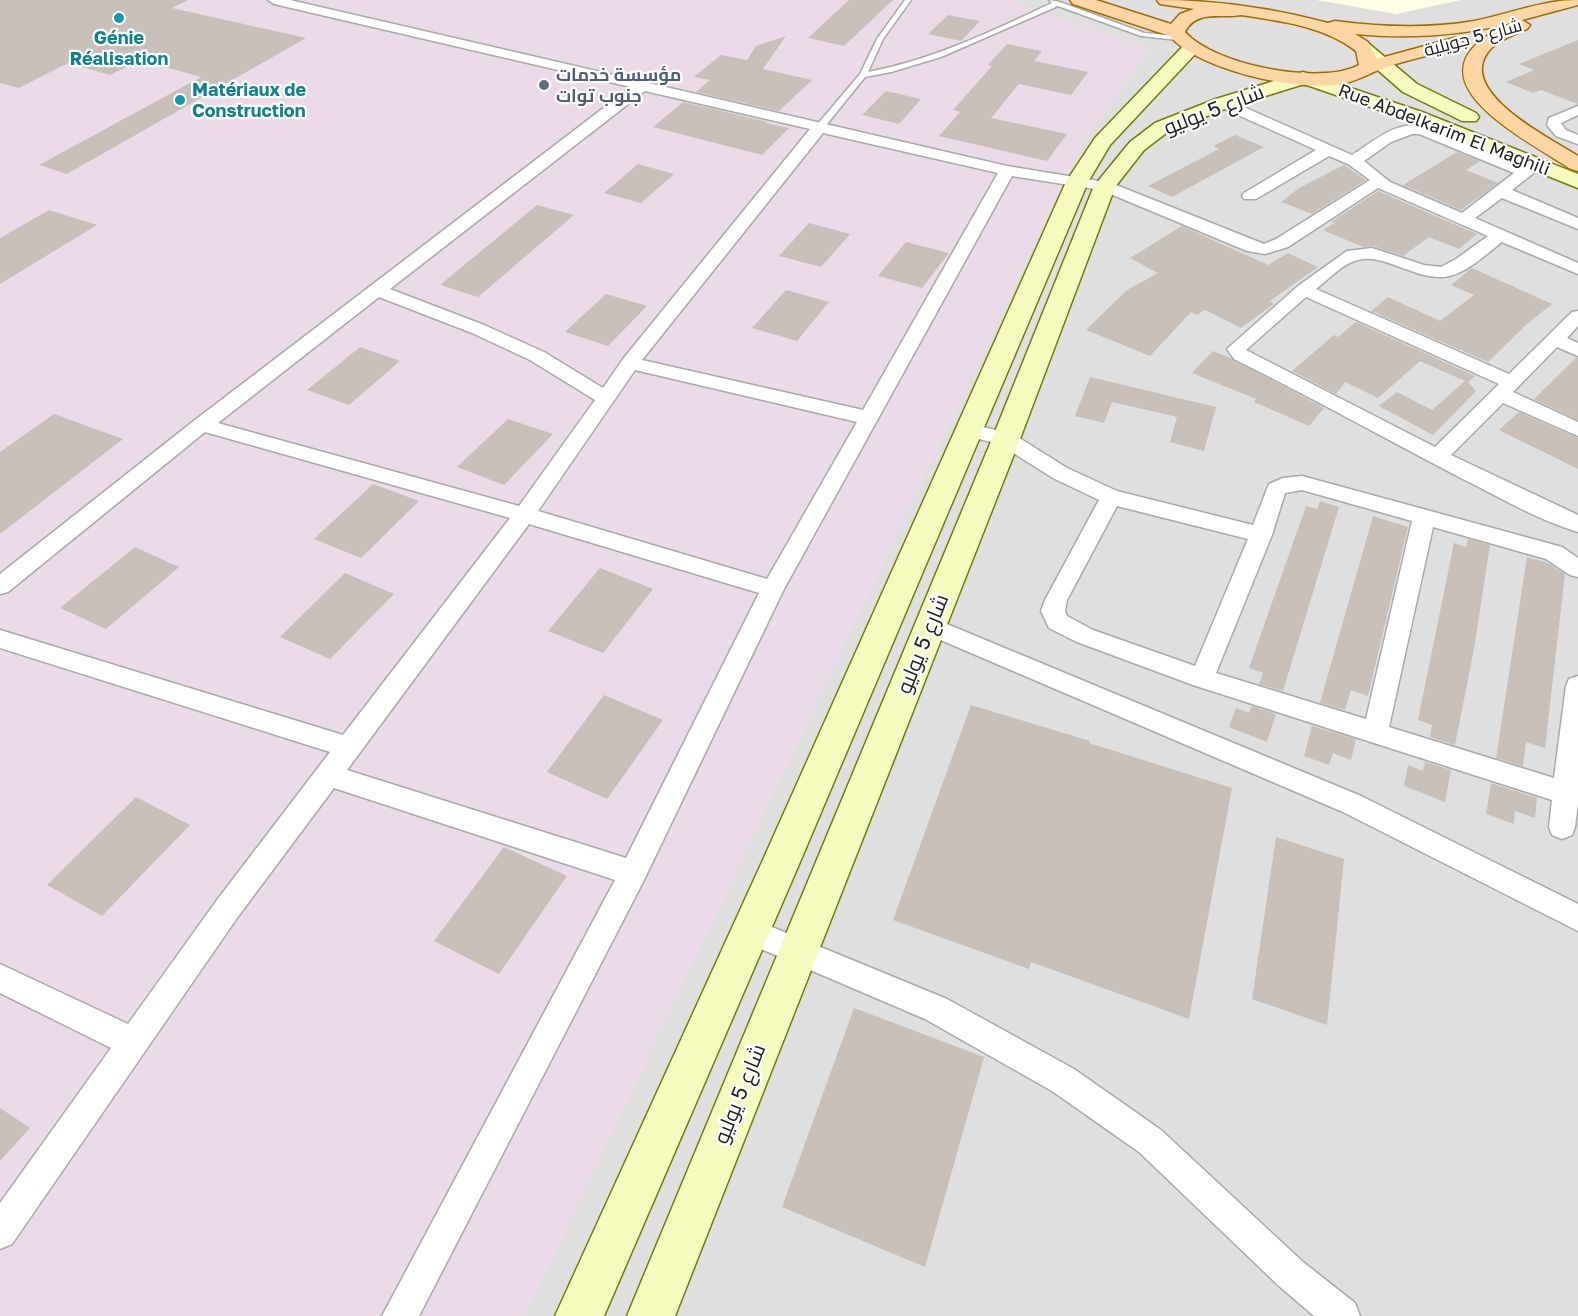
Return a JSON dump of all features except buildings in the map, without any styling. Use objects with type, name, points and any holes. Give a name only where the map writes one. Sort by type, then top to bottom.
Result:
[{"type":"main road","name":"شارع 5 جويلية","points":[[1080,0],[1182,39],[1211,58],[1236,66],[1306,78],[1336,79],[1358,74],[1374,65],[1578,9]]},
{"type":"main road","points":[[1166,0],[1212,3],[1237,11],[1309,23]]},
{"type":"main road","name":"شارع 5 جويلية","points":[[1309,23],[1371,31],[1429,31],[1457,28],[1576,0]]},
{"type":"main road","points":[[1182,39],[1178,23],[1186,16],[1204,11],[1237,11]]},
{"type":"main road","name":"Rue Abdelkarim El Maghili","points":[[1309,23],[1345,35],[1362,47],[1374,65],[1410,88],[1533,147],[1578,165]]},
{"type":"main road","points":[[1521,25],[1491,39],[1478,52],[1472,74],[1474,84],[1499,112],[1578,165]]},
{"type":"main road","name":"شارع 5 يوليو","points":[[651,1316],[1006,439],[1091,184],[1102,142],[1182,39]]},
{"type":"main road","name":"شارع 5 يوليو","points":[[579,1316],[970,430],[1091,184],[1147,136],[1162,127],[1223,104],[1306,78]]},
{"type":"main road","name":"Rue Abdelkarim El Maghili","points":[[1306,78],[1415,116],[1530,168],[1578,182]]},
{"type":"street","points":[[274,0],[643,84],[1007,171],[1091,184],[1238,243],[1265,249],[1282,243],[1378,182]]},
{"type":"street","points":[[0,586],[201,425],[643,84]]},
{"type":"street","points":[[1223,104],[1353,161],[1367,170],[1378,182],[1578,269]]},
{"type":"street","points":[[1578,110],[1554,121],[1554,125],[1561,133],[1578,140]]},
{"type":"street","points":[[0,1232],[227,909],[524,515],[630,363],[819,126]]},
{"type":"street","points":[[1353,161],[1391,136],[1410,128],[1422,130],[1530,168]]},
{"type":"street","points":[[1250,196],[1329,149]]},
{"type":"street","points":[[1464,219],[1530,168]]},
{"type":"street","points":[[400,1316],[633,873],[773,589],[1007,171]]},
{"type":"street","points":[[1500,191],[1578,224]]},
{"type":"street","points":[[1500,235],[1462,263],[1443,272],[1422,270],[1372,253],[1361,253],[1343,260],[1237,347],[1237,352],[1329,398],[1436,458],[1578,524]]},
{"type":"street","points":[[376,290],[478,329],[537,356],[606,398]]},
{"type":"street","points":[[1304,291],[1505,388],[1578,430]]},
{"type":"street","points":[[1436,458],[1578,316]]},
{"type":"street","points":[[1555,339],[1578,350]]},
{"type":"street","points":[[630,363],[869,418]]},
{"type":"street","points":[[201,425],[524,515],[773,589]]},
{"type":"street","points":[[970,430],[1006,439],[1060,473],[1111,497],[1261,535]]},
{"type":"street","points":[[1202,678],[1261,535],[1276,489],[1292,483],[1302,483],[1554,554],[1578,569]]},
{"type":"street","points":[[1111,497],[1056,600],[1053,611],[1057,622],[1085,636],[1202,678],[1566,793]]},
{"type":"street","points":[[1375,734],[1424,517]]},
{"type":"street","points":[[930,626],[1352,804],[1578,918]]},
{"type":"street","points":[[0,639],[350,748]]},
{"type":"street","points":[[1562,827],[1578,686]]},
{"type":"street","points":[[329,775],[633,873]]},
{"type":"street","points":[[750,932],[936,1010],[1063,1080],[1150,1142],[1291,1274],[1342,1316]]},
{"type":"street","points":[[0,978],[133,1043]]},
{"type":"lane","points":[[819,126],[863,75],[880,39],[908,0]]},
{"type":"lane","points":[[1047,0],[1143,35],[1182,39]]},
{"type":"lane","points":[[863,75],[890,71],[959,49],[1058,3]]},
{"type":"shaded area","points":[[0,0],[1010,0],[1151,49],[1085,140],[525,1316],[0,1316]]},
{"type":"shaded area","points":[[488,0],[1578,0],[1578,1316],[0,1316]]},
{"type":"shaded area","points":[[1316,0],[1461,0],[1396,14]]},
{"type":"place","name":"Génie Réalisation","points":[[119,18]]},
{"type":"place","name":"مؤسسة خدمات جنوب توات","points":[[544,85]]},
{"type":"place","name":"Matériaux de Construction","points":[[180,100]]}]
